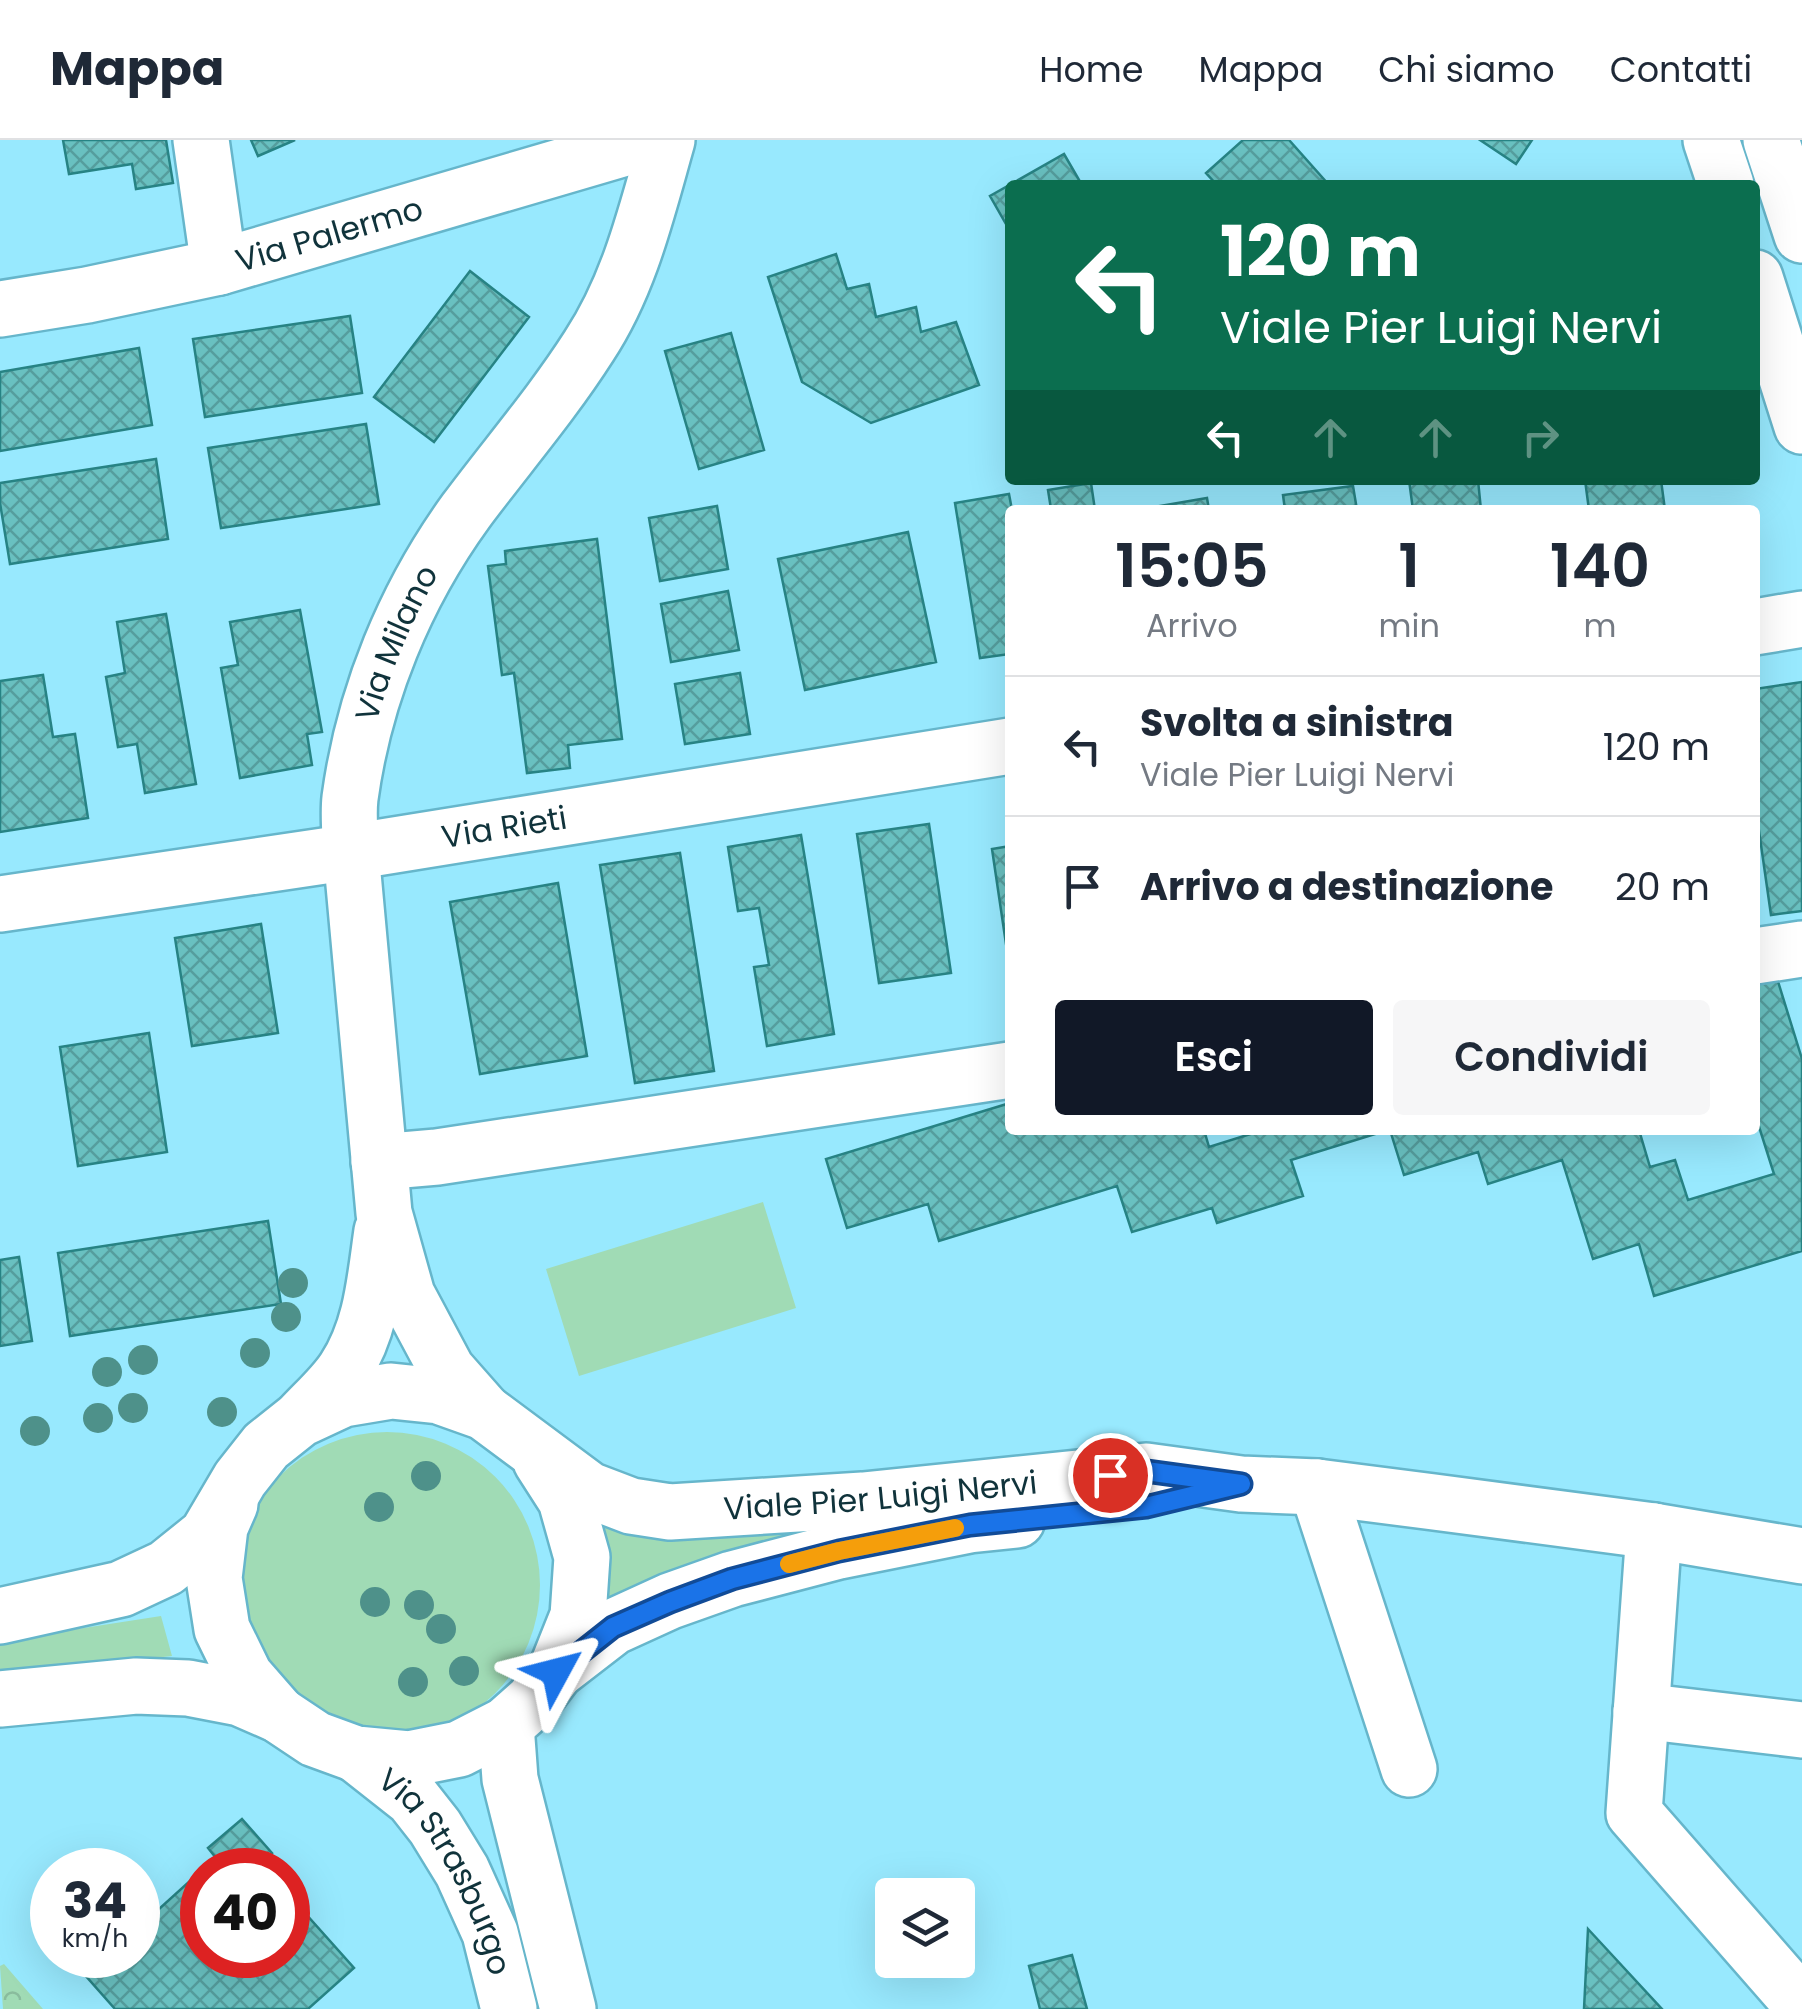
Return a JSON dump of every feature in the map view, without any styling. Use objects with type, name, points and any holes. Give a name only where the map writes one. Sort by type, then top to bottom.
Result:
[{"type":"street","points":[[200,140],[219,267]]},
{"type":"street","name":"Via Palermo","points":[[0,309],[219,267],[652,140]]},
{"type":"street","name":"Via Milano","points":[[484,1412],[447,1370],[406,1294],[382,1188],[351,852],[350,802],[373,696],[422,579],[465,513],[591,344],[625,278],[667,140]]},
{"type":"street","points":[[1711,140],[1724,180]]},
{"type":"street","points":[[1771,140],[1802,236]]},
{"type":"street","points":[[1760,294],[1802,426]]},
{"type":"street","points":[[1760,626],[1802,619]]},
{"type":"street","name":"Via Rieti","points":[[0,904],[1005,747]]},
{"type":"street","points":[[1760,955],[1802,949]]},
{"type":"street","points":[[382,1188],[437,1157],[1005,1071]]},
{"type":"street","name":"Via Milano","points":[[300,1419],[344,1371],[365,1329],[374,1285],[382,1188]]},
{"type":"street","name":"Viale Pier Luigi Nervi","points":[[0,1616],[122,1588],[166,1568],[207,1535],[240,1479],[266,1446],[300,1419],[343,1399],[391,1391],[438,1396],[484,1412],[590,1490],[630,1506],[670,1512],[863,1500],[1146,1471],[1241,1484],[1317,1487],[1802,1556]]},
{"type":"street","name":"Viale Pier Luigi Nervi","points":[[534,1450],[566,1500],[582,1557],[578,1616],[556,1672]]},
{"type":"street","name":"Viale Pier Luigi Nervi","points":[[240,1479],[220,1527],[214,1578],[222,1629],[245,1676],[279,1715]]},
{"type":"street","name":"Viale Pier Luigi Nervi","points":[[0,1699],[136,1686],[188,1688],[240,1698],[279,1715],[315,1739],[356,1754],[408,1759],[426,1756],[460,1749],[506,1725],[534,1700],[556,1672],[613,1627],[732,1579],[839,1551],[970,1525],[1146,1507],[1241,1484]]},
{"type":"street","points":[[1317,1487],[1409,1769]]},
{"type":"street","points":[[1654,1532],[1634,1813],[1802,2005]]},
{"type":"street","points":[[1641,1711],[1802,1730]]},
{"type":"street","name":"Via Strasburgo","points":[[506,1725],[510,1779],[568,2009]]},
{"type":"street","name":"Via Strasburgo","points":[[356,1754],[414,1799],[462,1871],[490,1934],[510,2009]]},
{"type":"green space","points":[[763,1202],[796,1308],[579,1376],[546,1269]]},
{"type":"green space","points":[[387,1432],[417,1435],[445,1444],[472,1458],[495,1477],[514,1500],[528,1527],[537,1555],[537,1615],[528,1643],[514,1670],[495,1693],[472,1712],[445,1726],[417,1735],[387,1738],[357,1735],[329,1726],[302,1712],[279,1693],[260,1670],[246,1643],[237,1615],[234,1585],[237,1555],[246,1527],[260,1500],[279,1477],[302,1458],[329,1444],[357,1435]]},
{"type":"green space","points":[[583,1520],[864,1526],[590,1602]]},
{"type":"green space","points":[[161,1616],[172,1656],[0,1675],[0,1641]]},
{"type":"green space","points":[[4,1964],[43,2009],[3,2009],[0,1966]]},
{"type":"building","points":[[63,140],[166,140],[173,183],[136,189],[132,164],[69,174]]},
{"type":"building","points":[[251,140],[295,140],[258,156]]},
{"type":"building","points":[[1243,140],[1289,140],[1325,180],[1212,180],[1206,173]]},
{"type":"building","points":[[1480,140],[1532,140],[1516,164]]},
{"type":"building","points":[[1064,154],[1079,180],[1018,180]]},
{"type":"building","points":[[1005,187],[1005,222],[990,196]]},
{"type":"building","points":[[836,254],[847,289],[869,284],[876,317],[916,307],[921,332],[956,322],[979,385],[871,423],[802,382],[768,277]]},
{"type":"building","points":[[470,271],[529,317],[434,442],[374,397]]},
{"type":"building","points":[[350,316],[362,393],[205,417],[193,339]]},
{"type":"building","points":[[731,333],[764,450],[699,469],[665,351]]},
{"type":"building","points":[[139,348],[152,425],[0,451],[0,372]]},
{"type":"building","points":[[366,424],[379,504],[221,528],[208,448]]},
{"type":"building","points":[[156,459],[168,539],[10,564],[0,483]]},
{"type":"building","points":[[1091,485],[1094,505],[1050,505],[1048,490]]},
{"type":"building","points":[[1410,485],[1478,485],[1480,505],[1412,505]]},
{"type":"building","points":[[1586,485],[1662,485],[1664,505],[1588,505]]},
{"type":"building","points":[[1353,486],[1356,505],[1284,505],[1283,495]]},
{"type":"building","points":[[1009,494],[1011,505],[1005,505],[1005,655],[980,658],[955,503]]},
{"type":"building","points":[[1207,498],[1208,505],[1166,505]]},
{"type":"building","points":[[717,506],[728,569],[660,581],[649,518]]},
{"type":"building","points":[[908,532],[936,662],[805,690],[778,559]]},
{"type":"building","points":[[597,539],[622,739],[568,745],[570,768],[527,773],[514,673],[502,675],[488,566],[506,564],[505,551]]},
{"type":"building","points":[[728,591],[739,650],[671,662],[661,604]]},
{"type":"building","points":[[300,610],[322,732],[307,734],[312,765],[240,778],[221,668],[238,665],[230,622]]},
{"type":"building","points":[[166,614],[196,784],[145,793],[137,744],[118,747],[106,677],[125,673],[117,622]]},
{"type":"building","points":[[740,673],[750,734],[685,744],[675,684]]},
{"type":"building","points":[[43,675],[53,737],[75,734],[88,818],[0,832],[0,681]]},
{"type":"building","points":[[1802,682],[1802,911],[1771,915],[1760,838],[1760,688]]},
{"type":"building","points":[[929,824],[951,973],[879,983],[857,834]]},
{"type":"building","points":[[801,835],[834,1034],[767,1046],[754,967],[769,965],[759,908],[738,911],[728,847]]},
{"type":"building","points":[[1005,847],[1005,937],[992,849]]},
{"type":"building","points":[[680,853],[714,1071],[635,1083],[600,865]]},
{"type":"building","points":[[558,883],[587,1056],[480,1074],[450,902]]},
{"type":"building","points":[[261,924],[278,1033],[192,1046],[175,938]]},
{"type":"building","points":[[1776,975],[1802,1059],[1802,1251],[1654,1296],[1639,1244],[1593,1259],[1562,1160],[1488,1184],[1478,1152],[1404,1175],[1392,1135],[1640,1135],[1650,1167],[1675,1160],[1688,1200],[1774,1174],[1760,1130],[1760,980]]},
{"type":"building","points":[[149,1033],[167,1152],[78,1166],[60,1047]]},
{"type":"building","points":[[1005,1105],[1005,1135],[1205,1135],[1209,1147],[1247,1135],[1372,1135],[1291,1160],[1303,1196],[1217,1223],[1212,1208],[1132,1232],[1117,1186],[939,1241],[928,1204],[847,1228],[826,1159]]},
{"type":"building","points":[[268,1221],[281,1304],[70,1336],[58,1253]]},
{"type":"building","points":[[19,1257],[32,1341],[0,1346],[0,1260]]},
{"type":"building","points":[[242,1819],[268,1848],[208,1848]]},
{"type":"building","points":[[180,1890],[180,1978],[310,1978],[310,1919],[354,1968],[308,2009],[115,2009],[88,1978],[160,1978],[160,1908]]},
{"type":"building","points":[[1588,1929],[1662,2009],[1584,2009]]},
{"type":"building","points":[[1072,1955],[1087,2009],[1040,2009],[1029,1966]]},
{"type":"slow traffic","points":[[789,1564],[955,1528]]},
{"type":"route","points":[[556,1672],[613,1627],[732,1579],[839,1551],[970,1525],[1146,1507],[1241,1484],[1146,1471],[1110,1475]]}]
